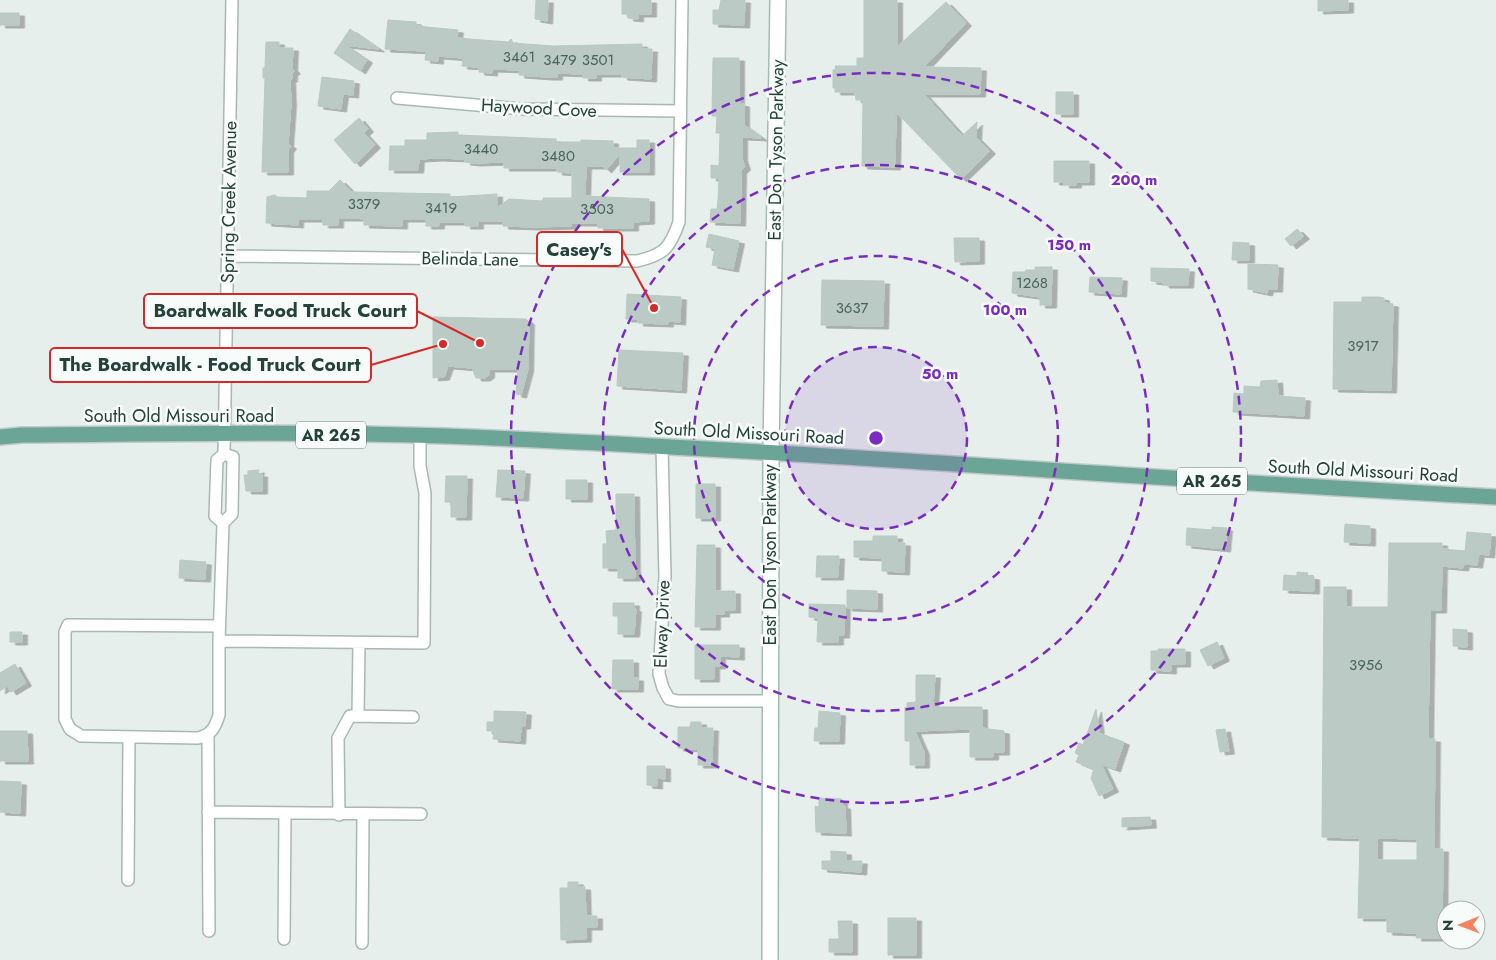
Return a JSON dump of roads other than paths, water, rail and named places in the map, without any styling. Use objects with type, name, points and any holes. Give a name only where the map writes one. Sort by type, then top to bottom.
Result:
[{"type":"main road","name":"East Don Tyson Parkway","points":[[770,960],[769,701],[771,452],[778,0]]},
{"type":"main road","name":"South Old Missouri Road","points":[[0,437],[22,435],[224,434],[420,436],[771,452],[1496,497]]},
{"type":"street","name":"Spring Creek Avenue","points":[[208,735],[216,727],[219,716],[219,626],[223,523],[216,516],[217,460],[224,454],[229,256],[232,0]]},
{"type":"street","name":"Belinda Lane","points":[[229,256],[637,261],[654,257],[667,249],[679,222],[682,0]]},
{"type":"street","name":"Haywood Cove","points":[[398,98],[521,109],[680,111]]},
{"type":"street","points":[[220,641],[424,643],[425,493],[420,466],[420,436]]},
{"type":"street","name":"Elway Drive","points":[[662,447],[665,576],[659,674],[663,688],[669,699],[769,701]]},
{"type":"street","points":[[209,931],[208,735],[198,738],[81,736],[70,729],[65,719],[66,627],[68,625],[219,626]]},
{"type":"street","points":[[358,715],[359,643]]},
{"type":"street","points":[[339,815],[338,738],[350,716],[413,717]]},
{"type":"street","points":[[128,880],[129,736]]},
{"type":"street","points":[[208,812],[339,815],[421,814]]},
{"type":"street","points":[[284,939],[285,814]]},
{"type":"street","points":[[362,943],[364,815]]},
{"type":"place","name":"Casey's","points":[[654,308]]},
{"type":"place","name":"Boardwalk Food Truck Court","points":[[480,343]]},
{"type":"place","name":"The Boardwalk - Food Truck Court","points":[[443,344]]}]
